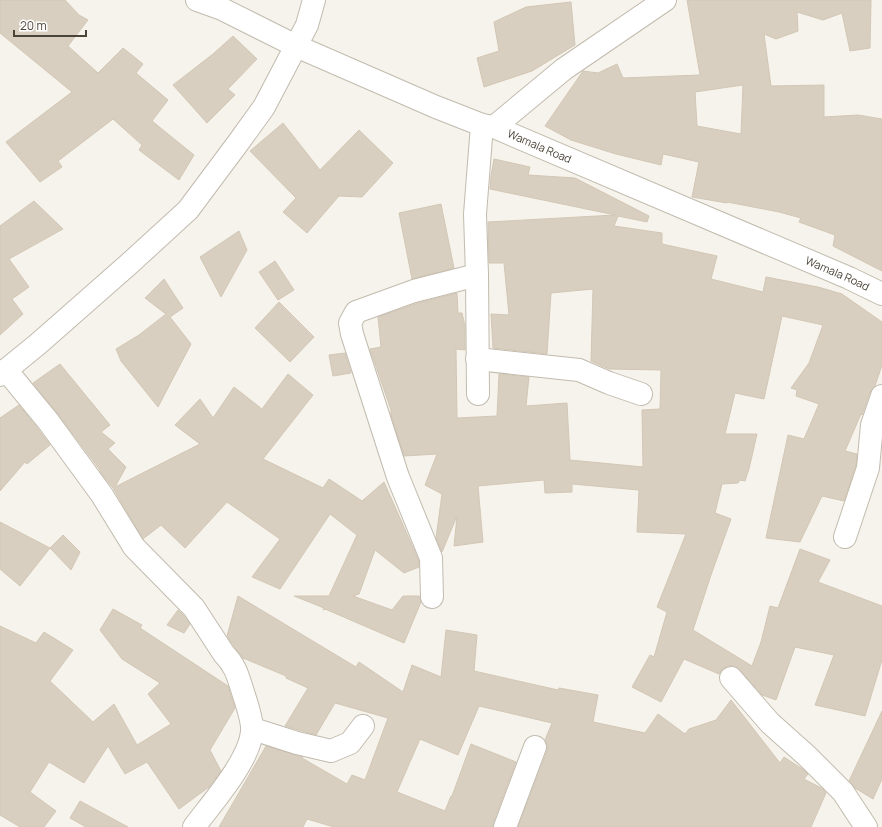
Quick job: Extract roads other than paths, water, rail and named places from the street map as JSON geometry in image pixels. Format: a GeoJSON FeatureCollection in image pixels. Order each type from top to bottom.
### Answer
{"type":"FeatureCollection","features":[{"type":"Feature","properties":{"kind":"street","name":"Wamala Road"},"geometry":{"type":"LineString","coordinates":[[197,0],[222,9],[296,46],[436,107],[488,126],[849,278],[882,294]]}},
{"type":"Feature","properties":{"kind":"street"},"geometry":{"type":"LineString","coordinates":[[194,827],[235,773],[250,744],[253,729],[236,671],[231,661],[221,649],[194,608],[134,547],[102,495],[48,421],[3,373],[129,264],[188,210],[264,108],[308,25],[314,0]]}},
{"type":"Feature","properties":{"kind":"street"},"geometry":{"type":"LineString","coordinates":[[478,394],[475,214],[488,126],[564,69],[665,0]]}},
{"type":"Feature","properties":{"kind":"street"},"geometry":{"type":"LineString","coordinates":[[432,598],[431,558],[398,477],[352,334],[350,323],[356,312],[414,291],[476,275]]}},
{"type":"Feature","properties":{"kind":"street"},"geometry":{"type":"LineString","coordinates":[[477,359],[579,370],[609,383],[641,394]]}},
{"type":"Feature","properties":{"kind":"street"},"geometry":{"type":"LineString","coordinates":[[845,537],[868,468],[872,425],[882,396]]}},
{"type":"Feature","properties":{"kind":"street"},"geometry":{"type":"LineString","coordinates":[[731,678],[770,723],[807,756],[843,792],[866,827]]}},
{"type":"Feature","properties":{"kind":"street"},"geometry":{"type":"LineString","coordinates":[[253,729],[297,744],[331,751],[350,743],[363,726]]}},
{"type":"Feature","properties":{"kind":"street"},"geometry":{"type":"LineString","coordinates":[[505,827],[535,747]]}}]}
